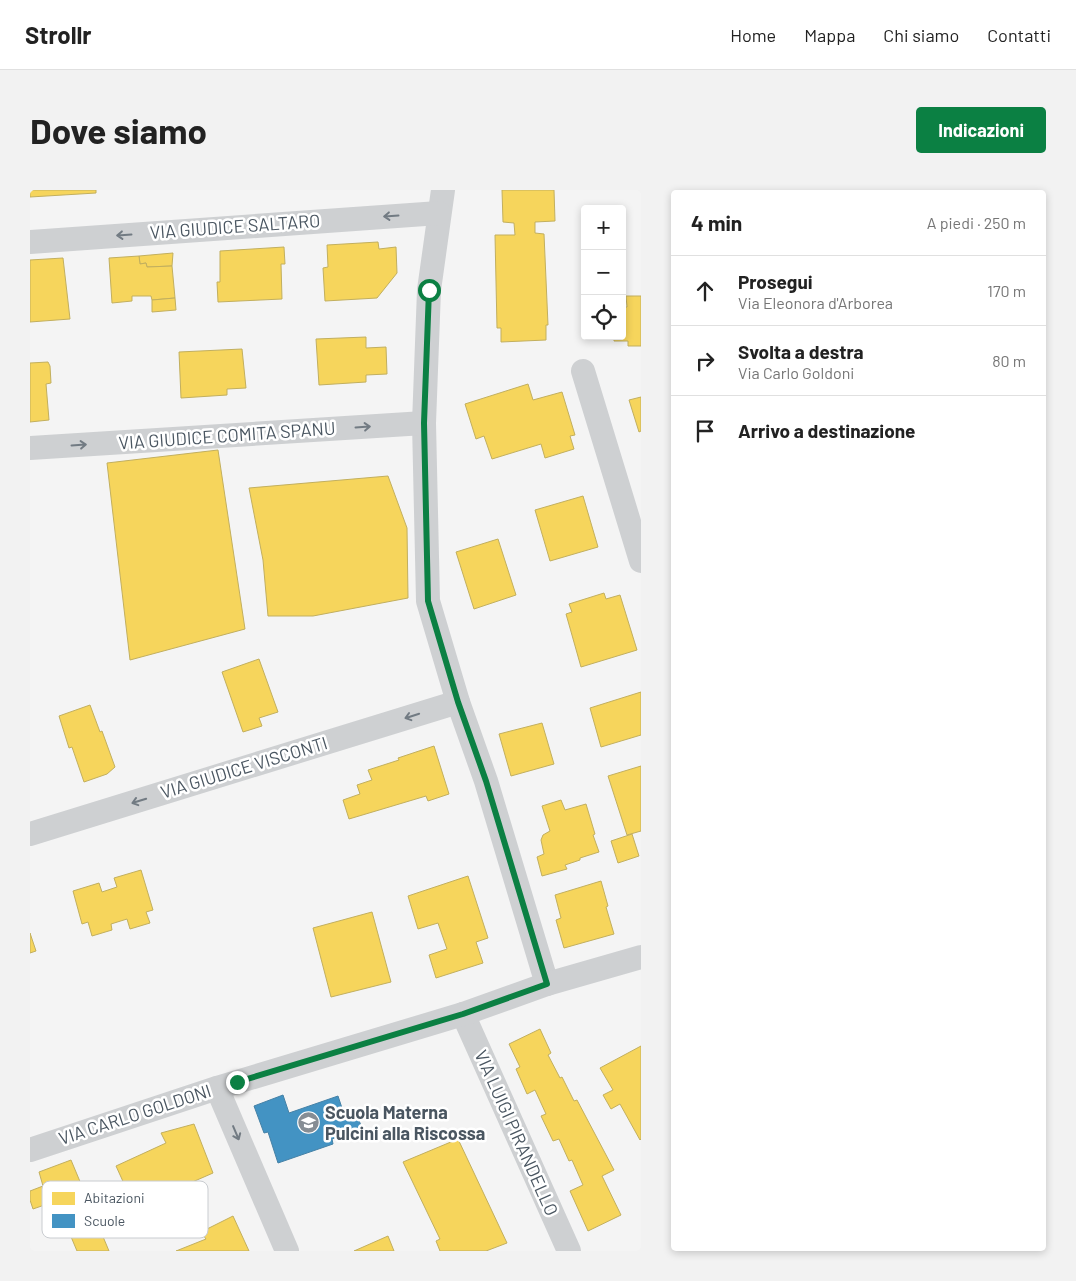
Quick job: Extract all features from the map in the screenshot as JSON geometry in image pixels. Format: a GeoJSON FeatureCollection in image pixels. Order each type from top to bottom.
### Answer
{"type":"FeatureCollection","features":[{"type":"Feature","properties":{"kind":"street","name":"VIA GIUDICE SALTARO"},"geometry":{"type":"LineString","coordinates":[[30,242],[441,201]]}},
{"type":"Feature","properties":{"kind":"street"},"geometry":{"type":"LineString","coordinates":[[441,201],[429,290],[424,423],[428,601],[458,702],[486,781],[547,984]]}},
{"type":"Feature","properties":{"kind":"street"},"geometry":{"type":"LineString","coordinates":[[583,371],[641,561]]}},
{"type":"Feature","properties":{"kind":"street","name":"VIA GIUDICE COMITA SPANU"},"geometry":{"type":"LineString","coordinates":[[30,448],[424,423]]}},
{"type":"Feature","properties":{"kind":"street","name":"VIA GIUDICE VISCONTI"},"geometry":{"type":"LineString","coordinates":[[30,834],[458,702]]}},
{"type":"Feature","properties":{"kind":"street","name":"VIA CARLO GOLDONI"},"geometry":{"type":"LineString","coordinates":[[30,1150],[217,1088],[463,1014],[547,984],[641,957]]}},
{"type":"Feature","properties":{"kind":"street","name":"VIA LUIGI PIRANDELLO"},"geometry":{"type":"LineString","coordinates":[[463,1014],[569,1251]]}},
{"type":"Feature","properties":{"kind":"street"},"geometry":{"type":"LineString","coordinates":[[217,1088],[287,1251]]}},
{"type":"Feature","properties":{"kind":"building: Abitazioni"},"geometry":{"type":"Polygon","coordinates":[[[30,190],[96,190],[96,193],[30,197],[30,190]]]}},
{"type":"Feature","properties":{"kind":"building: Abitazioni"},"geometry":{"type":"Polygon","coordinates":[[[502,190],[554,190],[555,221],[535,222],[535,233],[544,234],[548,325],[546,325],[546,340],[501,342],[501,328],[497,328],[495,235],[515,235],[514,223],[503,222],[502,190]]]}},
{"type":"Feature","properties":{"kind":"building: Abitazioni"},"geometry":{"type":"Polygon","coordinates":[[[378,242],[379,249],[396,247],[397,273],[377,298],[325,301],[323,268],[328,267],[327,245],[378,242]]]}},
{"type":"Feature","properties":{"kind":"building: Abitazioni"},"geometry":{"type":"Polygon","coordinates":[[[284,247],[285,264],[281,264],[282,299],[218,302],[217,282],[220,282],[220,251],[284,247]]]}},
{"type":"Feature","properties":{"kind":"building: Abitazioni"},"geometry":{"type":"Polygon","coordinates":[[[173,253],[172,266],[147,267],[146,263],[140,264],[139,256],[173,253]]]}},
{"type":"Feature","properties":{"kind":"building: Abitazioni"},"geometry":{"type":"Polygon","coordinates":[[[139,256],[140,264],[146,263],[147,267],[172,266],[175,298],[152,300],[151,296],[132,296],[132,301],[112,303],[109,258],[139,256]]]}},
{"type":"Feature","properties":{"kind":"building: Abitazioni"},"geometry":{"type":"Polygon","coordinates":[[[63,258],[70,319],[30,322],[30,260],[63,258]]]}},
{"type":"Feature","properties":{"kind":"building: Abitazioni"},"geometry":{"type":"Polygon","coordinates":[[[626,296],[641,296],[641,346],[628,346],[628,341],[614,341],[626,340],[626,296]]]}},
{"type":"Feature","properties":{"kind":"building: Abitazioni"},"geometry":{"type":"Polygon","coordinates":[[[175,298],[176,310],[152,312],[152,300],[175,298]]]}},
{"type":"Feature","properties":{"kind":"building: Abitazioni"},"geometry":{"type":"Polygon","coordinates":[[[366,337],[366,348],[386,347],[387,374],[366,375],[366,382],[319,385],[316,339],[366,337]]]}},
{"type":"Feature","properties":{"kind":"building: Abitazioni"},"geometry":{"type":"Polygon","coordinates":[[[242,349],[246,388],[227,389],[227,395],[181,398],[179,352],[242,349]]]}},
{"type":"Feature","properties":{"kind":"building: Abitazioni"},"geometry":{"type":"Polygon","coordinates":[[[48,362],[51,383],[46,384],[49,420],[30,422],[30,363],[48,362]]]}},
{"type":"Feature","properties":{"kind":"building: Abitazioni"},"geometry":{"type":"Polygon","coordinates":[[[528,384],[533,400],[562,392],[575,435],[570,436],[574,449],[545,458],[541,444],[492,459],[484,436],[476,439],[465,404],[528,384]]]}},
{"type":"Feature","properties":{"kind":"building: Abitazioni"},"geometry":{"type":"Polygon","coordinates":[[[641,397],[641,431],[639,432],[629,400],[641,397]]]}},
{"type":"Feature","properties":{"kind":"building: Abitazioni"},"geometry":{"type":"Polygon","coordinates":[[[218,450],[245,629],[130,660],[107,463],[218,450]]]}},
{"type":"Feature","properties":{"kind":"building: Abitazioni"},"geometry":{"type":"Polygon","coordinates":[[[388,476],[407,528],[408,598],[313,616],[268,616],[263,560],[249,488],[388,476]]]}},
{"type":"Feature","properties":{"kind":"building: Abitazioni"},"geometry":{"type":"Polygon","coordinates":[[[583,496],[598,547],[550,561],[535,510],[583,496]]]}},
{"type":"Feature","properties":{"kind":"building: Abitazioni"},"geometry":{"type":"Polygon","coordinates":[[[498,539],[516,595],[474,609],[456,552],[498,539]]]}},
{"type":"Feature","properties":{"kind":"building: Abitazioni"},"geometry":{"type":"Polygon","coordinates":[[[604,593],[606,599],[620,595],[637,650],[581,667],[566,614],[572,612],[569,604],[604,593]]]}},
{"type":"Feature","properties":{"kind":"building: Abitazioni"},"geometry":{"type":"Polygon","coordinates":[[[259,659],[278,712],[259,718],[262,726],[243,732],[222,672],[259,659]]]}},
{"type":"Feature","properties":{"kind":"building: Abitazioni"},"geometry":{"type":"Polygon","coordinates":[[[641,692],[641,735],[601,747],[590,708],[641,692]]]}},
{"type":"Feature","properties":{"kind":"building: Abitazioni"},"geometry":{"type":"Polygon","coordinates":[[[90,705],[115,767],[107,774],[84,782],[72,747],[69,748],[59,716],[90,705]]]}},
{"type":"Feature","properties":{"kind":"building: Abitazioni"},"geometry":{"type":"Polygon","coordinates":[[[542,723],[554,764],[511,776],[499,734],[542,723]]]}},
{"type":"Feature","properties":{"kind":"building: Abitazioni"},"geometry":{"type":"Polygon","coordinates":[[[434,746],[449,794],[428,801],[426,796],[349,819],[343,800],[360,794],[357,785],[372,780],[368,770],[434,746]]]}},
{"type":"Feature","properties":{"kind":"building: Abitazioni"},"geometry":{"type":"Polygon","coordinates":[[[641,766],[641,831],[627,835],[608,776],[641,766]]]}},
{"type":"Feature","properties":{"kind":"building: Abitazioni"},"geometry":{"type":"Polygon","coordinates":[[[561,800],[565,810],[586,804],[599,852],[565,865],[567,869],[542,876],[537,857],[544,854],[541,840],[543,835],[550,831],[542,806],[561,800]]]}},
{"type":"Feature","properties":{"kind":"building: Abitazioni"},"geometry":{"type":"Polygon","coordinates":[[[632,834],[639,856],[618,863],[611,841],[632,834]]]}},
{"type":"Feature","properties":{"kind":"building: Abitazioni"},"geometry":{"type":"Polygon","coordinates":[[[141,870],[153,910],[146,912],[150,923],[130,929],[127,919],[111,924],[112,930],[92,936],[88,922],[82,924],[73,891],[99,883],[102,892],[117,887],[114,878],[141,870]]]}},
{"type":"Feature","properties":{"kind":"building: Abitazioni"},"geometry":{"type":"Polygon","coordinates":[[[468,876],[488,938],[476,942],[483,963],[436,978],[429,955],[447,949],[438,923],[418,929],[408,896],[468,876]]]}},
{"type":"Feature","properties":{"kind":"building: Abitazioni"},"geometry":{"type":"Polygon","coordinates":[[[601,881],[614,934],[564,948],[556,920],[561,918],[555,895],[601,881]]]}},
{"type":"Feature","properties":{"kind":"building: Abitazioni"},"geometry":{"type":"Polygon","coordinates":[[[372,912],[391,982],[331,997],[313,928],[372,912]]]}},
{"type":"Feature","properties":{"kind":"building: Abitazioni"},"geometry":{"type":"Polygon","coordinates":[[[30,933],[36,951],[30,953],[30,933]]]}},
{"type":"Feature","properties":{"kind":"building: Abitazioni"},"geometry":{"type":"Polygon","coordinates":[[[540,1029],[551,1053],[548,1055],[560,1078],[562,1077],[574,1101],[577,1100],[614,1170],[602,1176],[621,1215],[588,1231],[570,1191],[583,1185],[572,1160],[569,1161],[559,1139],[553,1141],[541,1116],[546,1114],[535,1090],[527,1094],[516,1069],[520,1067],[509,1044],[540,1029]]]}},
{"type":"Feature","properties":{"kind":"building: Abitazioni"},"geometry":{"type":"Polygon","coordinates":[[[641,1046],[640,1140],[620,1104],[611,1109],[603,1095],[613,1090],[600,1068],[641,1046]]]}},
{"type":"Feature","properties":{"kind":"building: Abitazioni"},"geometry":{"type":"Polygon","coordinates":[[[194,1124],[213,1173],[195,1181],[123,1181],[116,1166],[166,1143],[161,1133],[194,1124]]]}},
{"type":"Feature","properties":{"kind":"building: Abitazioni"},"geometry":{"type":"Polygon","coordinates":[[[458,1139],[507,1243],[486,1251],[440,1251],[436,1241],[440,1239],[403,1162],[458,1139]]]}},
{"type":"Feature","properties":{"kind":"building: Abitazioni"},"geometry":{"type":"Polygon","coordinates":[[[71,1160],[80,1181],[42,1182],[39,1172],[71,1160]]]}},
{"type":"Feature","properties":{"kind":"building: Abitazioni"},"geometry":{"type":"Polygon","coordinates":[[[42,1186],[42,1206],[33,1209],[30,1191],[42,1186]]]}},
{"type":"Feature","properties":{"kind":"building: Abitazioni"},"geometry":{"type":"Polygon","coordinates":[[[233,1216],[249,1251],[176,1251],[208,1238],[208,1228],[233,1216]]]}},
{"type":"Feature","properties":{"kind":"building: Abitazioni"},"geometry":{"type":"Polygon","coordinates":[[[388,1236],[394,1251],[354,1251],[388,1236]]]}},
{"type":"Feature","properties":{"kind":"building: Abitazioni"},"geometry":{"type":"Polygon","coordinates":[[[72,1238],[104,1238],[109,1251],[77,1251],[72,1238]]]}},
{"type":"Feature","properties":{"kind":"building: Scuole"},"geometry":{"type":"Polygon","coordinates":[[[283,1095],[289,1113],[338,1096],[345,1117],[356,1113],[362,1128],[332,1139],[333,1144],[278,1163],[268,1132],[264,1133],[254,1106],[283,1095]]]}},
{"type":"Feature","properties":{"kind":"place","name":"Scuola Materna Pulcini alla Riscossa"},"geometry":{"type":"Point","coordinates":[309,1123]}},
{"type":"Feature","properties":{"kind":"route"},"geometry":{"type":"LineString","coordinates":[[237,1082],[463,1014],[547,984],[486,781],[458,702],[428,601],[424,423],[429,290]]}}]}
